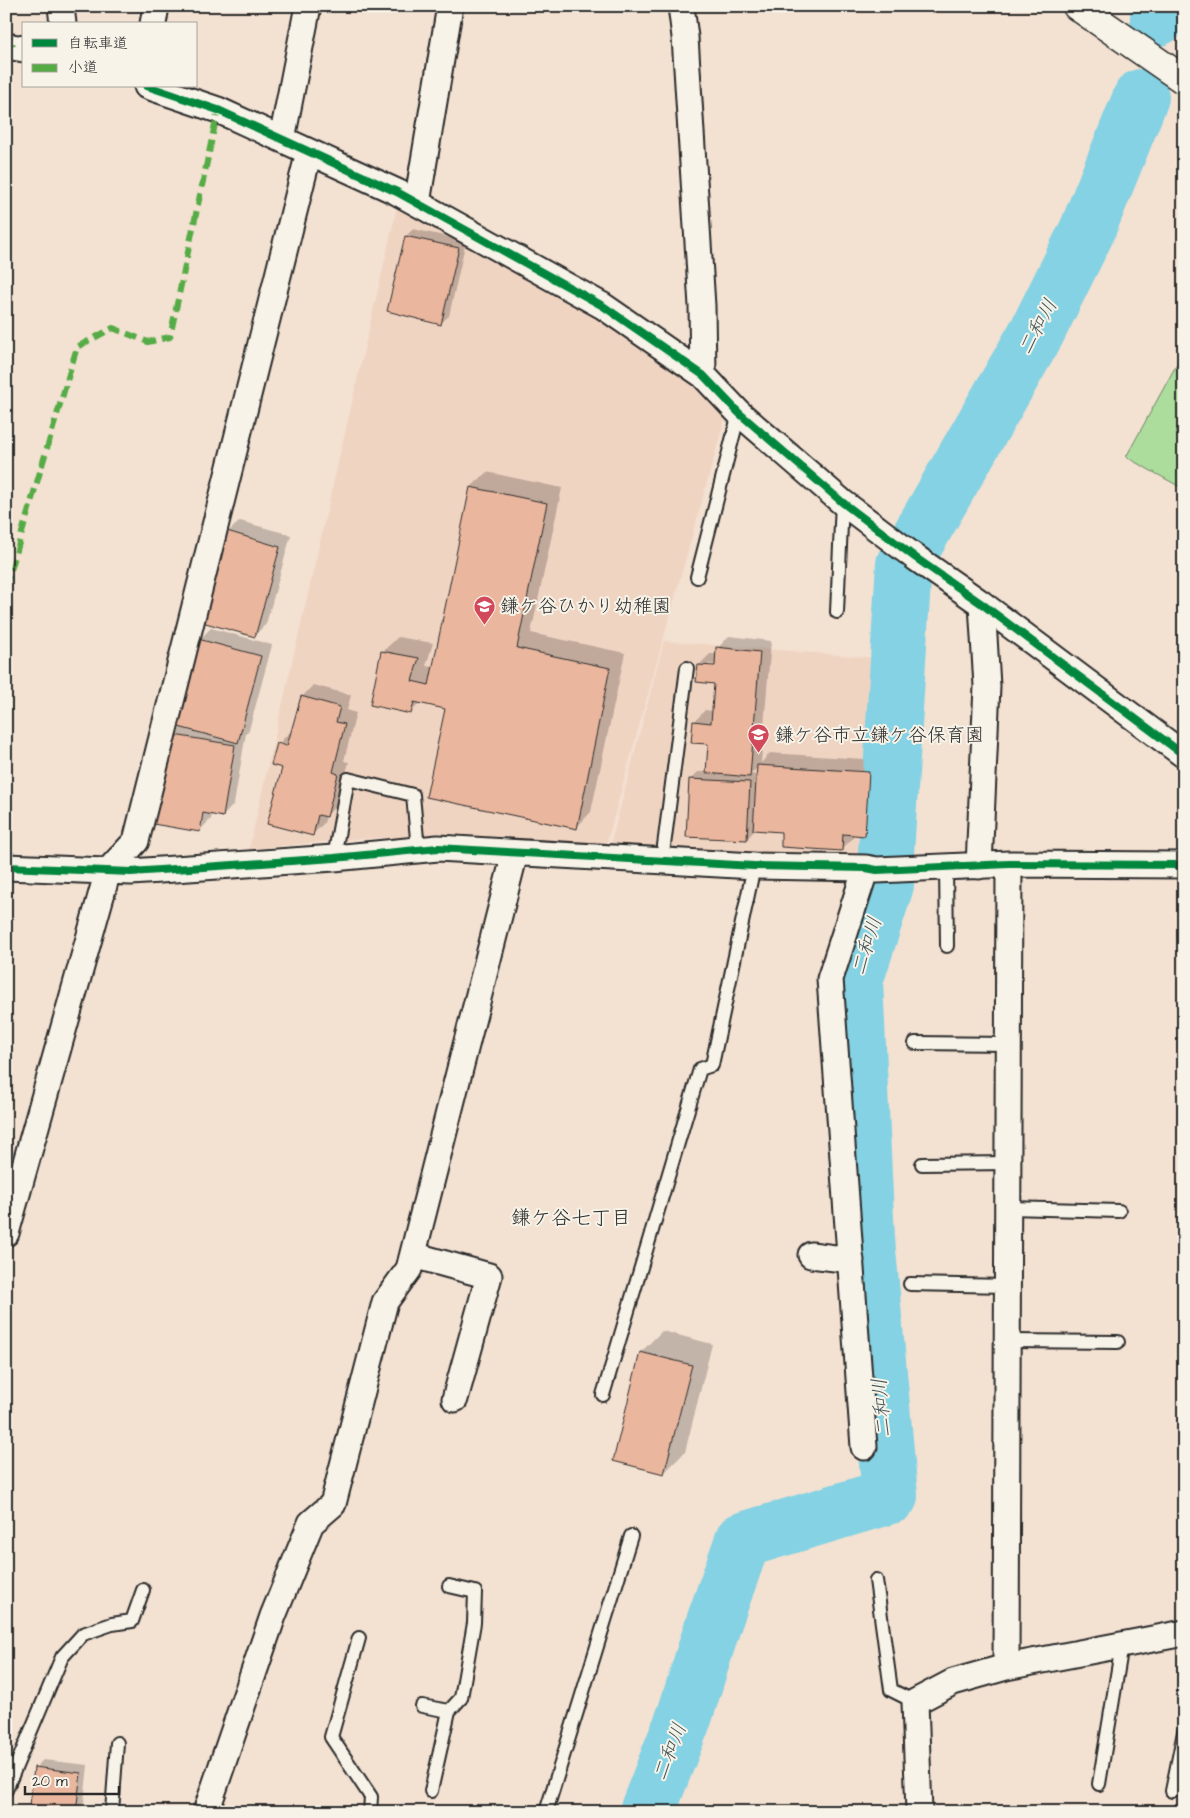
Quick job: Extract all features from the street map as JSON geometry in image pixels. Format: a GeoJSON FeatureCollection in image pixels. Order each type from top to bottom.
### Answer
{"type":"FeatureCollection","features":[{"type":"Feature","properties":{"kind":"street"},"geometry":{"type":"LineString","coordinates":[[61,6],[63,22]]}},
{"type":"Feature","properties":{"kind":"street"},"geometry":{"type":"LineString","coordinates":[[153,22],[156,6]]}},
{"type":"Feature","properties":{"kind":"street"},"geometry":{"type":"LineString","coordinates":[[282,139],[308,6]]}},
{"type":"Feature","properties":{"kind":"street"},"geometry":{"type":"LineString","coordinates":[[417,203],[450,6]]}},
{"type":"Feature","properties":{"kind":"street"},"geometry":{"type":"LineString","coordinates":[[681,6],[686,47],[702,306],[703,375]]}},
{"type":"Feature","properties":{"kind":"street"},"geometry":{"type":"LineString","coordinates":[[1077,6],[1184,80]]}},
{"type":"Feature","properties":{"kind":"street"},"geometry":{"type":"LineString","coordinates":[[6,46],[22,49]]}},
{"type":"Feature","properties":{"kind":"street"},"geometry":{"type":"LineString","coordinates":[[153,88],[218,110],[417,203],[603,306],[703,375],[739,413],[842,502],[1184,755]]}},
{"type":"Feature","properties":{"kind":"street"},"geometry":{"type":"LineString","coordinates":[[6,1233],[108,871],[136,841],[310,152]]}},
{"type":"Feature","properties":{"kind":"street"},"geometry":{"type":"LineString","coordinates":[[980,866],[987,686],[982,604]]}},
{"type":"Feature","properties":{"kind":"street"},"geometry":{"type":"LineString","coordinates":[[6,867],[131,872],[334,858],[438,848],[754,866],[880,870],[1009,864],[1184,864]]}},
{"type":"Feature","properties":{"kind":"street"},"geometry":{"type":"LineString","coordinates":[[206,1812],[273,1616],[311,1523],[334,1504],[385,1302],[409,1269],[413,1255],[515,853]]}},
{"type":"Feature","properties":{"kind":"street"},"geometry":{"type":"LineString","coordinates":[[1006,1667],[1009,864]]}},
{"type":"Feature","properties":{"kind":"street"},"geometry":{"type":"LineString","coordinates":[[864,1447],[830,980],[880,870]]}},
{"type":"Feature","properties":{"kind":"street"},"geometry":{"type":"LineString","coordinates":[[413,1255],[489,1276],[455,1399]]}},
{"type":"Feature","properties":{"kind":"street"},"geometry":{"type":"LineString","coordinates":[[811,1255],[851,1260]]}},
{"type":"Feature","properties":{"kind":"street"},"geometry":{"type":"LineString","coordinates":[[919,1812],[915,1702],[953,1682],[1006,1667],[1184,1633]]}},
{"type":"Feature","properties":{"kind":"lane"},"geometry":{"type":"LineString","coordinates":[[697,577],[739,413]]}},
{"type":"Feature","properties":{"kind":"lane"},"geometry":{"type":"LineString","coordinates":[[837,612],[842,502]]}},
{"type":"Feature","properties":{"kind":"lane"},"geometry":{"type":"LineString","coordinates":[[662,861],[687,668]]}},
{"type":"Feature","properties":{"kind":"lane"},"geometry":{"type":"LineString","coordinates":[[334,858],[348,779],[413,794],[418,850]]}},
{"type":"Feature","properties":{"kind":"lane"},"geometry":{"type":"LineString","coordinates":[[603,1395],[700,1069],[712,1065],[754,866]]}},
{"type":"Feature","properties":{"kind":"lane"},"geometry":{"type":"LineString","coordinates":[[946,868],[947,946]]}},
{"type":"Feature","properties":{"kind":"lane"},"geometry":{"type":"LineString","coordinates":[[914,1044],[1008,1044]]}},
{"type":"Feature","properties":{"kind":"lane"},"geometry":{"type":"LineString","coordinates":[[922,1164],[1008,1163]]}},
{"type":"Feature","properties":{"kind":"lane"},"geometry":{"type":"LineString","coordinates":[[1007,1208],[1119,1211]]}},
{"type":"Feature","properties":{"kind":"lane"},"geometry":{"type":"LineString","coordinates":[[910,1284],[1007,1286]]}},
{"type":"Feature","properties":{"kind":"lane"},"geometry":{"type":"LineString","coordinates":[[1006,1341],[1118,1342]]}},
{"type":"Feature","properties":{"kind":"lane"},"geometry":{"type":"LineString","coordinates":[[546,1812],[631,1536]]}},
{"type":"Feature","properties":{"kind":"lane"},"geometry":{"type":"LineString","coordinates":[[876,1580],[892,1690],[915,1702]]}},
{"type":"Feature","properties":{"kind":"lane"},"geometry":{"type":"LineString","coordinates":[[431,1791],[448,1711],[461,1698],[474,1623],[475,1592],[449,1586]]}},
{"type":"Feature","properties":{"kind":"lane"},"geometry":{"type":"LineString","coordinates":[[6,1790],[62,1657],[83,1634],[112,1624],[132,1621],[143,1590]]}},
{"type":"Feature","properties":{"kind":"lane"},"geometry":{"type":"LineString","coordinates":[[359,1638],[331,1737],[371,1797],[370,1812]]}},
{"type":"Feature","properties":{"kind":"lane"},"geometry":{"type":"LineString","coordinates":[[1100,1784],[1122,1645]]}},
{"type":"Feature","properties":{"kind":"lane"},"geometry":{"type":"LineString","coordinates":[[422,1706],[448,1711]]}},
{"type":"Feature","properties":{"kind":"lane"},"geometry":{"type":"LineString","coordinates":[[1172,1791],[1184,1732]]}},
{"type":"Feature","properties":{"kind":"lane"},"geometry":{"type":"LineString","coordinates":[[112,1812],[117,1743]]}},
{"type":"Feature","properties":{"kind":"shaded area","name":"鎌ケ谷ひかり幼稚園"},"geometry":{"type":"Polygon","coordinates":[[[398,203],[595,307],[700,380],[726,414],[606,845],[428,836],[355,839],[249,849],[398,203]]]}},
{"type":"Feature","properties":{"kind":"shaded area","name":"鎌ケ谷市立鎌ケ谷保育園"},"geometry":{"type":"Polygon","coordinates":[[[664,641],[890,659],[876,856],[609,850],[664,641]]]}},
{"type":"Feature","properties":{"kind":"green space"},"geometry":{"type":"Polygon","coordinates":[[[1184,351],[1184,489],[1126,457],[1184,351]]]}},
{"type":"Feature","properties":{"kind":"building"},"geometry":{"type":"Polygon","coordinates":[[[405,236],[459,248],[441,325],[387,311],[405,236]]]}},
{"type":"Feature","properties":{"kind":"building"},"geometry":{"type":"Polygon","coordinates":[[[470,487],[547,503],[517,648],[610,668],[577,829],[426,797],[445,709],[414,702],[411,714],[370,705],[381,651],[419,658],[412,681],[429,685],[470,487]]]}},
{"type":"Feature","properties":{"kind":"building"},"geometry":{"type":"Polygon","coordinates":[[[227,531],[280,547],[255,637],[202,622],[227,531]]]}},
{"type":"Feature","properties":{"kind":"building"},"geometry":{"type":"Polygon","coordinates":[[[198,639],[261,656],[238,743],[175,726],[198,639]]]}},
{"type":"Feature","properties":{"kind":"building"},"geometry":{"type":"Polygon","coordinates":[[[716,647],[760,652],[750,777],[706,773],[708,744],[691,743],[693,721],[711,723],[714,684],[696,682],[698,665],[715,666],[716,647]]]}},
{"type":"Feature","properties":{"kind":"building"},"geometry":{"type":"Polygon","coordinates":[[[301,696],[340,707],[336,722],[345,724],[333,772],[338,774],[327,817],[318,815],[313,836],[267,824],[282,768],[271,765],[277,743],[287,746],[301,696]]]}},
{"type":"Feature","properties":{"kind":"building"},"geometry":{"type":"Polygon","coordinates":[[[168,734],[235,745],[223,817],[203,813],[200,832],[153,824],[168,734]]]}},
{"type":"Feature","properties":{"kind":"building"},"geometry":{"type":"Polygon","coordinates":[[[757,765],[869,772],[865,836],[843,834],[842,851],[781,847],[781,832],[753,830],[757,765]]]}},
{"type":"Feature","properties":{"kind":"building"},"geometry":{"type":"Polygon","coordinates":[[[689,779],[750,782],[747,840],[686,837],[689,779]]]}},
{"type":"Feature","properties":{"kind":"building"},"geometry":{"type":"Polygon","coordinates":[[[640,1352],[692,1365],[664,1474],[613,1461],[640,1352]]]}},
{"type":"Feature","properties":{"kind":"building"},"geometry":{"type":"Polygon","coordinates":[[[34,1767],[81,1773],[76,1811],[30,1805],[34,1767]]]}},
{"type":"Feature","properties":{"kind":"waterway","name":"二和川"},"geometry":{"type":"LineString","coordinates":[[1158,18],[1159,6]]}},
{"type":"Feature","properties":{"kind":"waterway","name":"二和川"},"geometry":{"type":"LineString","coordinates":[[914,546],[1037,332],[1086,233],[1141,97]]}},
{"type":"Feature","properties":{"kind":"waterway","name":"二和川"},"geometry":{"type":"LineString","coordinates":[[886,853],[904,564]]}},
{"type":"Feature","properties":{"kind":"waterway","name":"二和川"},"geometry":{"type":"LineString","coordinates":[[647,1812],[685,1715],[714,1622],[743,1540],[890,1496],[867,1239],[855,981],[886,885]]}},
{"type":"Feature","properties":{"kind":"marked path"},"geometry":{"type":"LineString","coordinates":[[6,27],[13,46]]}},
{"type":"Feature","properties":{"kind":"marked path"},"geometry":{"type":"LineString","coordinates":[[6,587],[77,347],[113,328],[148,342],[170,337],[218,110]]}},
{"type":"Feature","properties":{"kind":"cycle path"},"geometry":{"type":"LineString","coordinates":[[153,88],[218,110],[397,192],[603,306],[703,375],[739,413],[842,502],[1184,755]]}},
{"type":"Feature","properties":{"kind":"cycle path"},"geometry":{"type":"LineString","coordinates":[[6,867],[131,872],[334,858],[438,848],[754,866],[866,868],[877,870],[1009,864],[1184,865]]}},
{"type":"Feature","properties":{"kind":"place","name":"鎌ケ谷ひかり幼稚園"},"geometry":{"type":"Point","coordinates":[484,625]}},
{"type":"Feature","properties":{"kind":"place","name":"鎌ケ谷市立鎌ケ谷保育園"},"geometry":{"type":"Point","coordinates":[759,754]}},
{"type":"Feature","properties":{"kind":"district","name":"鎌ケ谷七丁目"},"geometry":{"type":"Point","coordinates":[571,1218]}}]}
